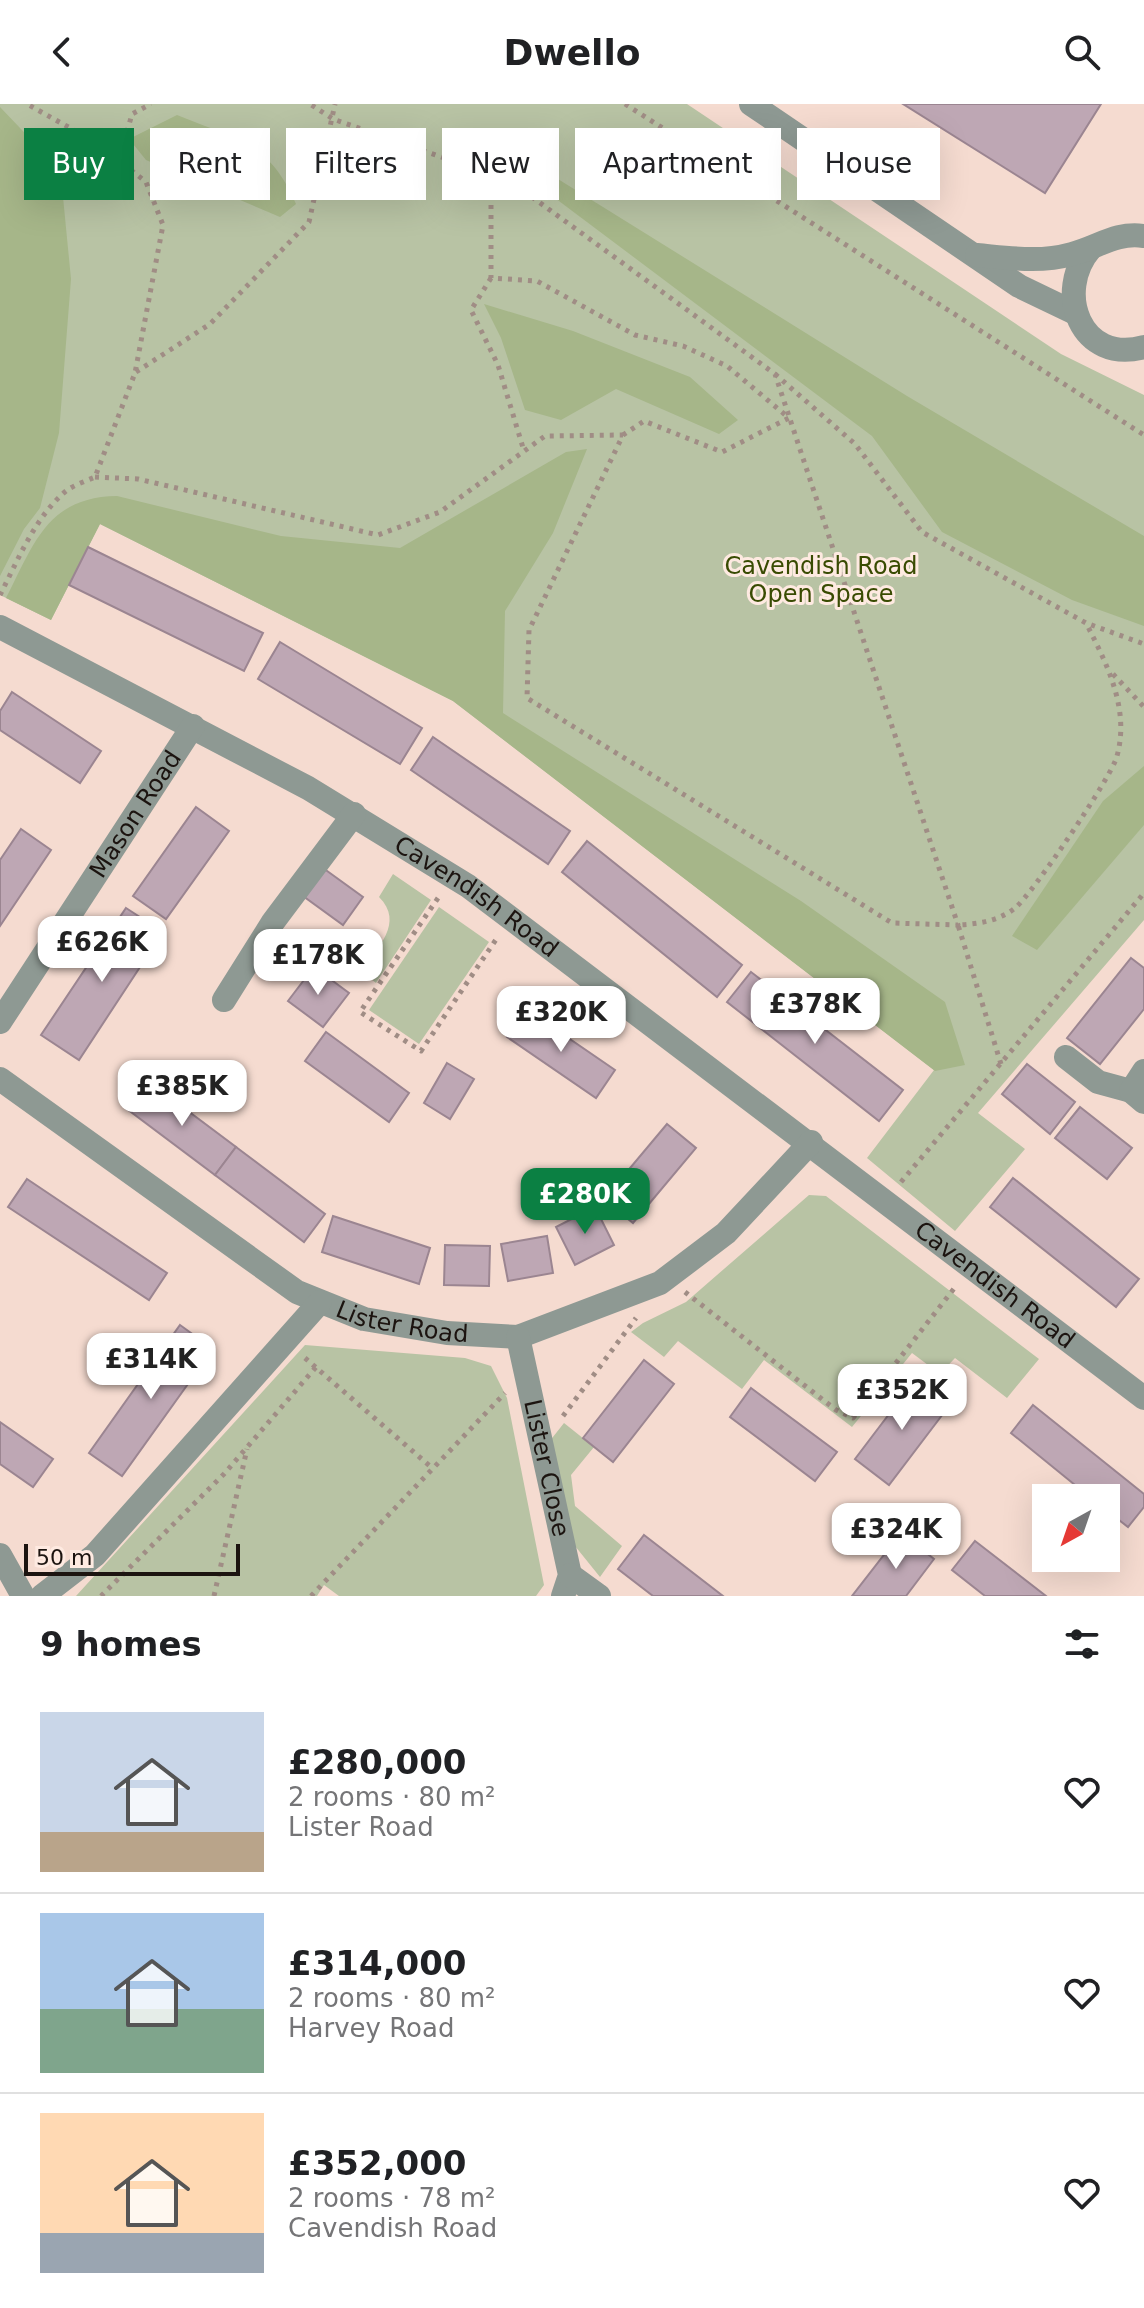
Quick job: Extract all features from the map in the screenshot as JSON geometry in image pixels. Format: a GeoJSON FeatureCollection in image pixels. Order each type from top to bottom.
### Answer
{"type":"FeatureCollection","features":[{"type":"Feature","properties":{"kind":"street"},"geometry":{"type":"LineString","coordinates":[[751,104],[1019,286],[1075,313]]}},
{"type":"Feature","properties":{"kind":"street"},"geometry":{"type":"LineString","coordinates":[[975,255],[1034,261],[1101,242],[1144,224]]}},
{"type":"Feature","properties":{"kind":"street"},"geometry":{"type":"LineString","coordinates":[[1144,236],[1101,242],[1073,277],[1071,297],[1084,329],[1100,342],[1117,348],[1144,347]]}},
{"type":"Feature","properties":{"kind":"street","name":"Cavendish Road"},"geometry":{"type":"LineString","coordinates":[[0,627],[193,726],[354,814],[452,877],[511,917],[811,1142],[1144,1398]]}},
{"type":"Feature","properties":{"kind":"street","name":"Mason Road"},"geometry":{"type":"LineString","coordinates":[[0,1022],[193,726]]}},
{"type":"Feature","properties":{"kind":"street"},"geometry":{"type":"LineString","coordinates":[[224,1000],[273,922],[354,814]]}},
{"type":"Feature","properties":{"kind":"street"},"geometry":{"type":"LineString","coordinates":[[1066,1057],[1098,1082],[1140,1088]]}},
{"type":"Feature","properties":{"kind":"street","name":"Lister Road"},"geometry":{"type":"LineString","coordinates":[[0,1079],[297,1292],[364,1319],[447,1333],[518,1337],[660,1283],[726,1233],[811,1142]]}},
{"type":"Feature","properties":{"kind":"street"},"geometry":{"type":"LineString","coordinates":[[42,1596],[95,1555],[320,1302]]}},
{"type":"Feature","properties":{"kind":"street","name":"Lister Close"},"geometry":{"type":"LineString","coordinates":[[518,1337],[566,1586]]}},
{"type":"Feature","properties":{"kind":"street"},"geometry":{"type":"LineString","coordinates":[[0,1555],[23,1596]]}},
{"type":"Feature","properties":{"kind":"street"},"geometry":{"type":"LineString","coordinates":[[566,1586],[599,1596]]}},
{"type":"Feature","properties":{"kind":"path"},"geometry":{"type":"LineString","coordinates":[[27,104],[70,128]]}},
{"type":"Feature","properties":{"kind":"path"},"geometry":{"type":"LineString","coordinates":[[128,128],[132,114],[151,104]]}},
{"type":"Feature","properties":{"kind":"path"},"geometry":{"type":"LineString","coordinates":[[310,104],[333,119],[442,158]]}},
{"type":"Feature","properties":{"kind":"path"},"geometry":{"type":"LineString","coordinates":[[135,373],[210,324],[309,222],[335,104]]}},
{"type":"Feature","properties":{"kind":"path"},"geometry":{"type":"LineString","coordinates":[[625,104],[1144,435]]}},
{"type":"Feature","properties":{"kind":"path"},"geometry":{"type":"LineString","coordinates":[[95,477],[135,373],[163,225],[146,182],[134,173]]}},
{"type":"Feature","properties":{"kind":"path"},"geometry":{"type":"LineString","coordinates":[[491,200],[491,278],[471,310],[498,365],[524,451]]}},
{"type":"Feature","properties":{"kind":"path"},"geometry":{"type":"LineString","coordinates":[[536,200],[775,374],[855,444],[922,532],[1086,623],[1144,644]]}},
{"type":"Feature","properties":{"kind":"path"},"geometry":{"type":"LineString","coordinates":[[491,278],[537,281],[635,335],[683,346],[727,366],[789,418]]}},
{"type":"Feature","properties":{"kind":"path"},"geometry":{"type":"LineString","coordinates":[[775,374],[958,925],[1001,1064]]}},
{"type":"Feature","properties":{"kind":"path"},"geometry":{"type":"LineString","coordinates":[[789,418],[722,452],[644,421],[623,435],[529,630],[527,698],[892,923],[958,925],[983,923],[1016,907],[1095,796],[1117,757],[1119,711],[1112,673]]}},
{"type":"Feature","properties":{"kind":"path"},"geometry":{"type":"LineString","coordinates":[[0,595],[32,534],[47,513],[67,490],[95,477],[138,479],[378,535],[440,512],[545,436],[623,435]]}},
{"type":"Feature","properties":{"kind":"path"},"geometry":{"type":"LineString","coordinates":[[1086,623],[1112,673],[1144,707]]}},
{"type":"Feature","properties":{"kind":"path"},"geometry":{"type":"LineString","coordinates":[[452,877],[360,1012],[421,1051],[511,917]]}},
{"type":"Feature","properties":{"kind":"path"},"geometry":{"type":"LineString","coordinates":[[895,1189],[1144,893]]}},
{"type":"Feature","properties":{"kind":"path"},"geometry":{"type":"LineString","coordinates":[[684,1292],[836,1410],[853,1418],[972,1266]]}},
{"type":"Feature","properties":{"kind":"path"},"geometry":{"type":"LineString","coordinates":[[541,1444],[640,1310]]}},
{"type":"Feature","properties":{"kind":"path"},"geometry":{"type":"LineString","coordinates":[[285,1341],[431,1467]]}},
{"type":"Feature","properties":{"kind":"path"},"geometry":{"type":"LineString","coordinates":[[101,1596],[247,1448],[316,1367]]}},
{"type":"Feature","properties":{"kind":"path"},"geometry":{"type":"LineString","coordinates":[[311,1596],[431,1467],[526,1372]]}},
{"type":"Feature","properties":{"kind":"path"},"geometry":{"type":"LineString","coordinates":[[214,1596],[247,1448]]}},
{"type":"Feature","properties":{"kind":"green space","name":"Cavendish Road Open Space"},"geometry":{"type":"Polygon","coordinates":[[[0,104],[687,104],[723,128],[575,128],[575,200],[781,200],[781,167],[797,178],[797,200],[831,200],[1061,354],[1144,395],[1144,920],[978,1113],[1025,1149],[955,1231],[867,1158],[934,1070],[453,701],[100,524],[51,620],[0,595],[0,104]]]}},
{"type":"Feature","properties":{"kind":"green space"},"geometry":{"type":"Polygon","coordinates":[[[0,107],[24,132],[24,200],[63,200],[71,279],[59,433],[40,508],[24,529],[0,576],[0,107]]]}},
{"type":"Feature","properties":{"kind":"green space"},"geometry":{"type":"Polygon","coordinates":[[[177,115],[210,128],[151,128],[177,115]]]}},
{"type":"Feature","properties":{"kind":"green space"},"geometry":{"type":"Polygon","coordinates":[[[150,128],[150,162],[134,145],[134,136],[150,128]]]}},
{"type":"Feature","properties":{"kind":"green space"},"geometry":{"type":"Polygon","coordinates":[[[270,163],[286,183],[286,200],[294,200],[296,204],[280,217],[240,200],[270,200],[270,163]]]}},
{"type":"Feature","properties":{"kind":"green space"},"geometry":{"type":"Polygon","coordinates":[[[559,180],[575,190],[575,200],[592,200],[907,396],[1144,536],[1144,626],[1072,600],[942,532],[872,436],[558,200],[559,180]]]}},
{"type":"Feature","properties":{"kind":"green space"},"geometry":{"type":"Polygon","coordinates":[[[484,304],[573,331],[690,377],[738,420],[719,434],[616,389],[561,420],[525,410],[501,338],[484,304]]]}},
{"type":"Feature","properties":{"kind":"green space"},"geometry":{"type":"Polygon","coordinates":[[[587,449],[553,533],[505,611],[503,713],[801,901],[945,1002],[965,1065],[935,1071],[453,701],[100,524],[51,620],[6,598],[25,559],[46,527],[58,514],[93,498],[117,496],[281,536],[400,548],[566,452],[587,449]]]}},
{"type":"Feature","properties":{"kind":"green space"},"geometry":{"type":"Polygon","coordinates":[[[1144,766],[1144,825],[1037,950],[1012,936],[1103,801],[1144,766]]]}},
{"type":"Feature","properties":{"kind":"green space"},"geometry":{"type":"Polygon","coordinates":[[[393,874],[431,900],[376,983],[361,971],[381,944],[389,926],[386,907],[379,897],[393,874]]]}},
{"type":"Feature","properties":{"kind":"green space"},"geometry":{"type":"Polygon","coordinates":[[[439,907],[489,942],[419,1044],[369,1010],[439,907]]]}},
{"type":"Feature","properties":{"kind":"green space"},"geometry":{"type":"Polygon","coordinates":[[[809,1195],[826,1196],[1039,1359],[1007,1398],[955,1358],[940,1374],[912,1353],[852,1427],[764,1360],[742,1389],[678,1341],[664,1357],[631,1332],[686,1302],[809,1195]]]}},
{"type":"Feature","properties":{"kind":"green space"},"geometry":{"type":"Polygon","coordinates":[[[305,1345],[465,1358],[491,1366],[507,1398],[544,1585],[536,1596],[339,1596],[324,1585],[317,1596],[76,1596],[305,1345]]]}},
{"type":"Feature","properties":{"kind":"green space"},"geometry":{"type":"Polygon","coordinates":[[[564,1423],[594,1447],[571,1475],[575,1506],[622,1546],[600,1577],[575,1546],[549,1442],[564,1423]]]}},
{"type":"Feature","properties":{"kind":"building"},"geometry":{"type":"Polygon","coordinates":[[[903,104],[1101,104],[1045,193],[903,104]]]}},
{"type":"Feature","properties":{"kind":"building"},"geometry":{"type":"Polygon","coordinates":[[[88,547],[263,633],[244,671],[69,585],[88,547]]]}},
{"type":"Feature","properties":{"kind":"building"},"geometry":{"type":"Polygon","coordinates":[[[280,642],[422,728],[400,764],[258,679],[280,642]]]}},
{"type":"Feature","properties":{"kind":"building"},"geometry":{"type":"Polygon","coordinates":[[[12,692],[101,751],[80,783],[0,730],[0,711],[12,692]]]}},
{"type":"Feature","properties":{"kind":"building"},"geometry":{"type":"Polygon","coordinates":[[[433,737],[570,831],[548,864],[411,770],[433,737]]]}},
{"type":"Feature","properties":{"kind":"building"},"geometry":{"type":"Polygon","coordinates":[[[196,807],[229,831],[166,919],[133,896],[196,807]]]}},
{"type":"Feature","properties":{"kind":"building"},"geometry":{"type":"Polygon","coordinates":[[[21,829],[51,850],[0,926],[0,860],[21,829]]]}},
{"type":"Feature","properties":{"kind":"building"},"geometry":{"type":"Polygon","coordinates":[[[587,841],[742,965],[717,997],[562,872],[587,841]]]}},
{"type":"Feature","properties":{"kind":"building"},"geometry":{"type":"Polygon","coordinates":[[[323,868],[363,897],[343,925],[303,896],[323,868]]]}},
{"type":"Feature","properties":{"kind":"building"},"geometry":{"type":"Polygon","coordinates":[[[126,908],[163,932],[79,1060],[41,1035],[126,908]]]}},
{"type":"Feature","properties":{"kind":"building"},"geometry":{"type":"Polygon","coordinates":[[[1131,958],[1144,968],[1144,1009],[1100,1064],[1067,1038],[1131,958]]]}},
{"type":"Feature","properties":{"kind":"building"},"geometry":{"type":"Polygon","coordinates":[[[314,967],[349,993],[323,1027],[288,1001],[314,967]]]}},
{"type":"Feature","properties":{"kind":"building"},"geometry":{"type":"Polygon","coordinates":[[[751,972],[903,1090],[879,1121],[727,1002],[751,972]]]}},
{"type":"Feature","properties":{"kind":"building"},"geometry":{"type":"Polygon","coordinates":[[[526,1009],[615,1070],[596,1098],[507,1037],[526,1009]]]}},
{"type":"Feature","properties":{"kind":"building"},"geometry":{"type":"Polygon","coordinates":[[[326,1032],[409,1093],[389,1122],[305,1061],[326,1032]]]}},
{"type":"Feature","properties":{"kind":"building"},"geometry":{"type":"Polygon","coordinates":[[[447,1063],[474,1079],[450,1119],[424,1103],[447,1063]]]}},
{"type":"Feature","properties":{"kind":"building"},"geometry":{"type":"Polygon","coordinates":[[[1027,1064],[1075,1102],[1050,1134],[1002,1094],[1027,1064]]]}},
{"type":"Feature","properties":{"kind":"building"},"geometry":{"type":"Polygon","coordinates":[[[148,1081],[236,1147],[215,1175],[127,1109],[148,1081]]]}},
{"type":"Feature","properties":{"kind":"building"},"geometry":{"type":"Polygon","coordinates":[[[1080,1107],[1132,1148],[1107,1179],[1055,1138],[1080,1107]]]}},
{"type":"Feature","properties":{"kind":"building"},"geometry":{"type":"Polygon","coordinates":[[[667,1124],[696,1148],[633,1223],[604,1199],[667,1124]]]}},
{"type":"Feature","properties":{"kind":"building"},"geometry":{"type":"Polygon","coordinates":[[[236,1147],[325,1214],[304,1242],[215,1175],[236,1147]]]}},
{"type":"Feature","properties":{"kind":"building"},"geometry":{"type":"Polygon","coordinates":[[[1013,1178],[1139,1279],[1116,1307],[990,1207],[1013,1178]]]}},
{"type":"Feature","properties":{"kind":"building"},"geometry":{"type":"Polygon","coordinates":[[[27,1179],[167,1273],[149,1300],[8,1207],[27,1179]]]}},
{"type":"Feature","properties":{"kind":"building"},"geometry":{"type":"Polygon","coordinates":[[[595,1207],[614,1245],[575,1265],[556,1227],[595,1207]]]}},
{"type":"Feature","properties":{"kind":"building"},"geometry":{"type":"Polygon","coordinates":[[[333,1216],[430,1248],[419,1284],[322,1252],[333,1216]]]}},
{"type":"Feature","properties":{"kind":"building"},"geometry":{"type":"Polygon","coordinates":[[[547,1236],[553,1273],[508,1281],[501,1244],[547,1236]]]}},
{"type":"Feature","properties":{"kind":"building"},"geometry":{"type":"Polygon","coordinates":[[[445,1245],[490,1246],[489,1286],[444,1285],[445,1245]]]}},
{"type":"Feature","properties":{"kind":"building"},"geometry":{"type":"Polygon","coordinates":[[[180,1325],[213,1349],[122,1476],[89,1453],[180,1325]]]}},
{"type":"Feature","properties":{"kind":"building"},"geometry":{"type":"Polygon","coordinates":[[[644,1360],[674,1384],[613,1462],[583,1438],[644,1360]]]}},
{"type":"Feature","properties":{"kind":"building"},"geometry":{"type":"Polygon","coordinates":[[[915,1380],[949,1406],[889,1485],[855,1459],[915,1380]]]}},
{"type":"Feature","properties":{"kind":"building"},"geometry":{"type":"Polygon","coordinates":[[[751,1388],[837,1452],[815,1481],[730,1417],[751,1388]]]}},
{"type":"Feature","properties":{"kind":"building"},"geometry":{"type":"Polygon","coordinates":[[[1033,1405],[1144,1494],[1144,1507],[1128,1527],[1120,1521],[1120,1484],[1074,1484],[1011,1433],[1033,1405]]]}},
{"type":"Feature","properties":{"kind":"building"},"geometry":{"type":"Polygon","coordinates":[[[0,1422],[53,1459],[33,1487],[0,1464],[0,1422]]]}},
{"type":"Feature","properties":{"kind":"building"},"geometry":{"type":"Polygon","coordinates":[[[901,1533],[934,1559],[906,1596],[852,1596],[901,1533]]]}},
{"type":"Feature","properties":{"kind":"building"},"geometry":{"type":"Polygon","coordinates":[[[644,1535],[723,1596],[653,1596],[618,1569],[644,1535]]]}},
{"type":"Feature","properties":{"kind":"building"},"geometry":{"type":"Polygon","coordinates":[[[975,1541],[1046,1596],[985,1596],[952,1570],[975,1541]]]}}]}
